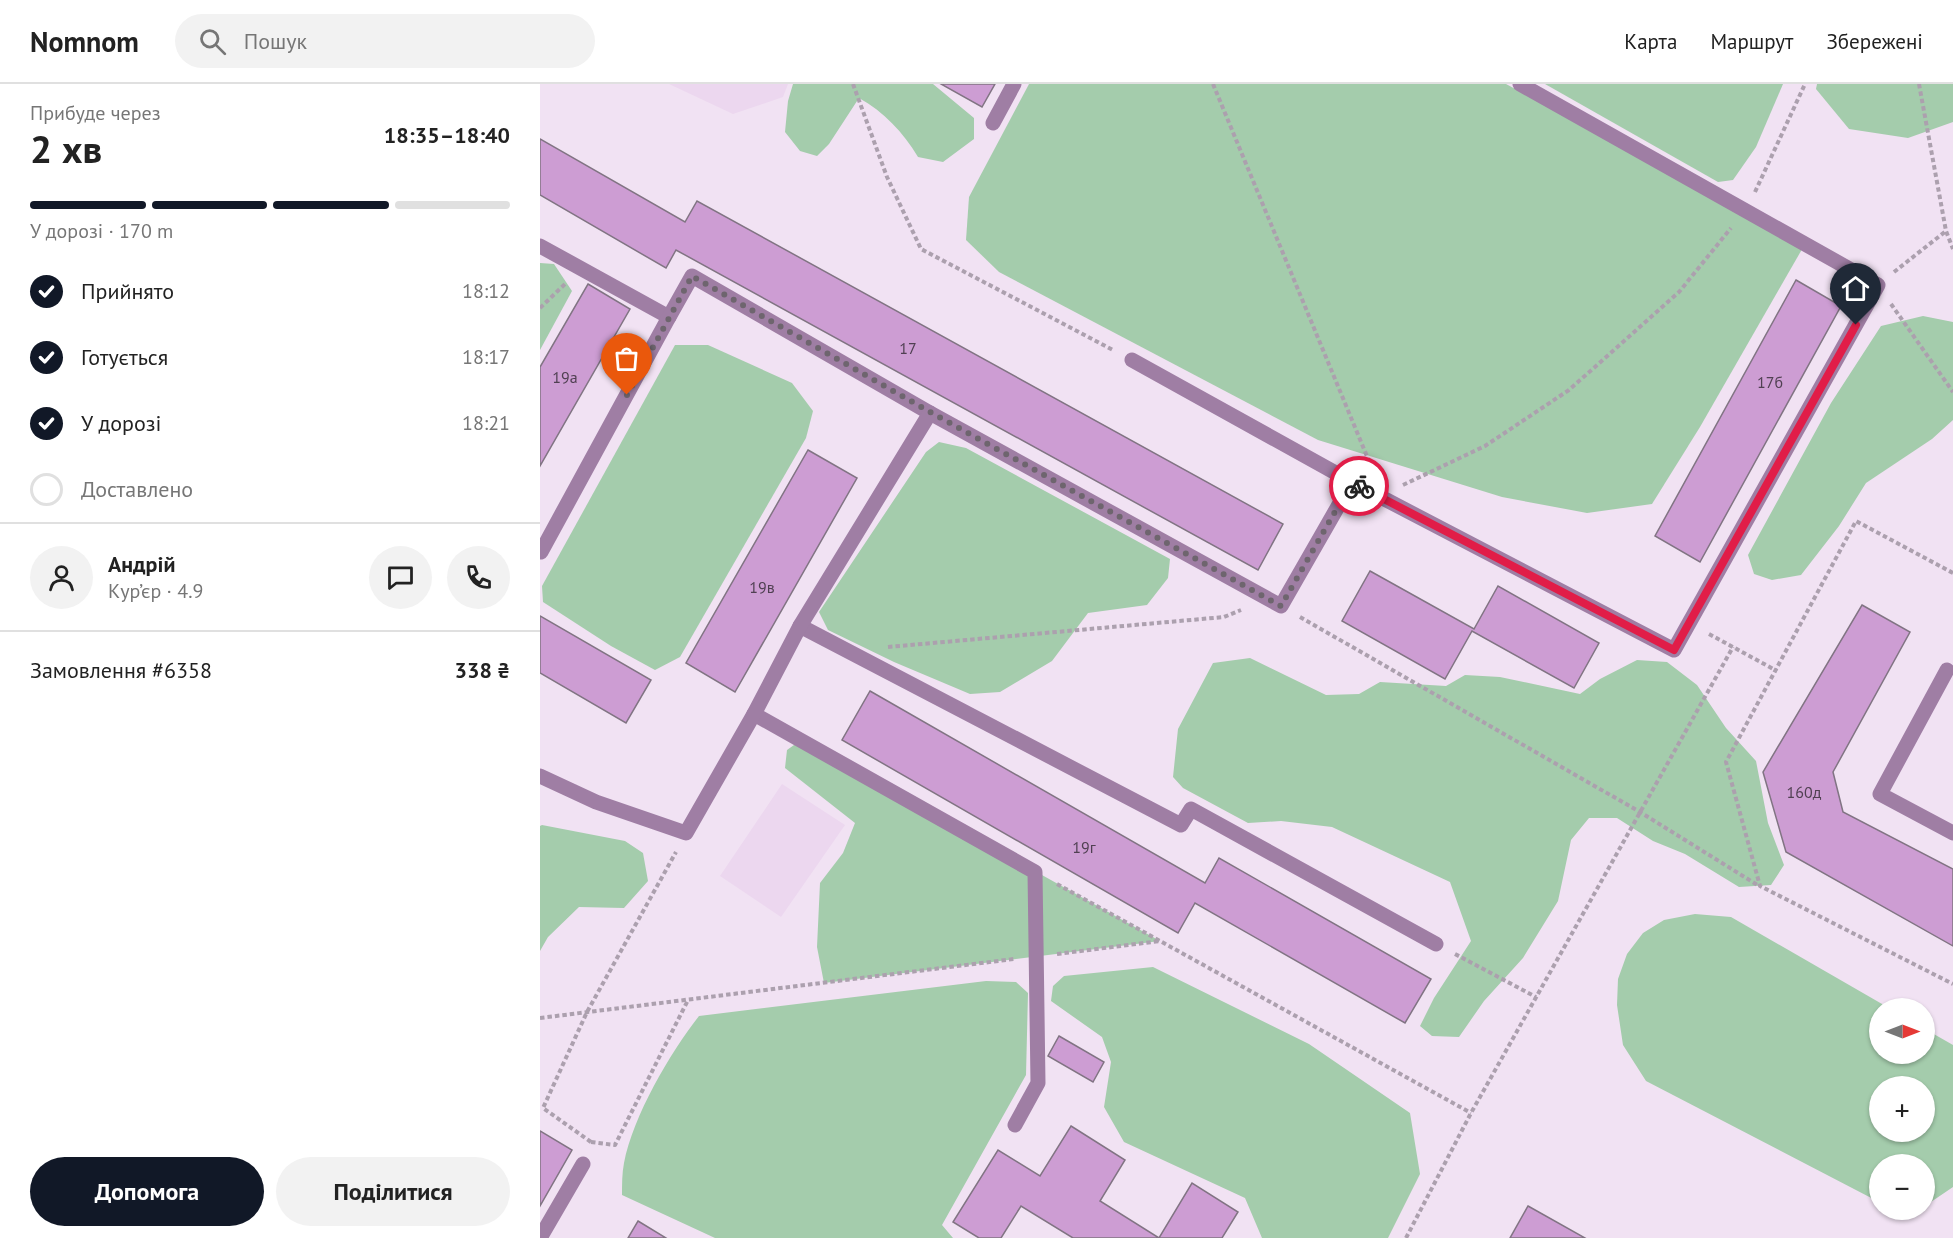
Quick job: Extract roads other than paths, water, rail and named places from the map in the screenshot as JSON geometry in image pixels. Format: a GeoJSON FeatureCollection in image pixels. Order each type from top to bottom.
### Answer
{"type":"FeatureCollection","features":[{"type":"Feature","properties":{"kind":"lane"},"geometry":{"type":"LineString","coordinates":[[993,123],[1014,84]]}},
{"type":"Feature","properties":{"kind":"lane"},"geometry":{"type":"LineString","coordinates":[[1132,360],[1352,482],[1674,650],[1878,285],[1520,84]]}},
{"type":"Feature","properties":{"kind":"lane"},"geometry":{"type":"LineString","coordinates":[[540,246],[669,317]]}},
{"type":"Feature","properties":{"kind":"lane"},"geometry":{"type":"LineString","coordinates":[[541,552],[692,276],[930,412],[1274,602],[1352,482]]}},
{"type":"Feature","properties":{"kind":"lane"},"geometry":{"type":"LineString","coordinates":[[541,778],[596,802],[686,833],[754,714],[800,626],[930,412]]}},
{"type":"Feature","properties":{"kind":"lane"},"geometry":{"type":"LineString","coordinates":[[800,626],[1181,825],[1191,809],[1436,944]]}},
{"type":"Feature","properties":{"kind":"lane"},"geometry":{"type":"LineString","coordinates":[[1947,670],[1880,794],[1953,833]]}},
{"type":"Feature","properties":{"kind":"lane"},"geometry":{"type":"LineString","coordinates":[[754,714],[1035,872],[1038,1083],[1015,1125]]}},
{"type":"Feature","properties":{"kind":"lane"},"geometry":{"type":"LineString","coordinates":[[540,1238],[583,1164]]}}]}
